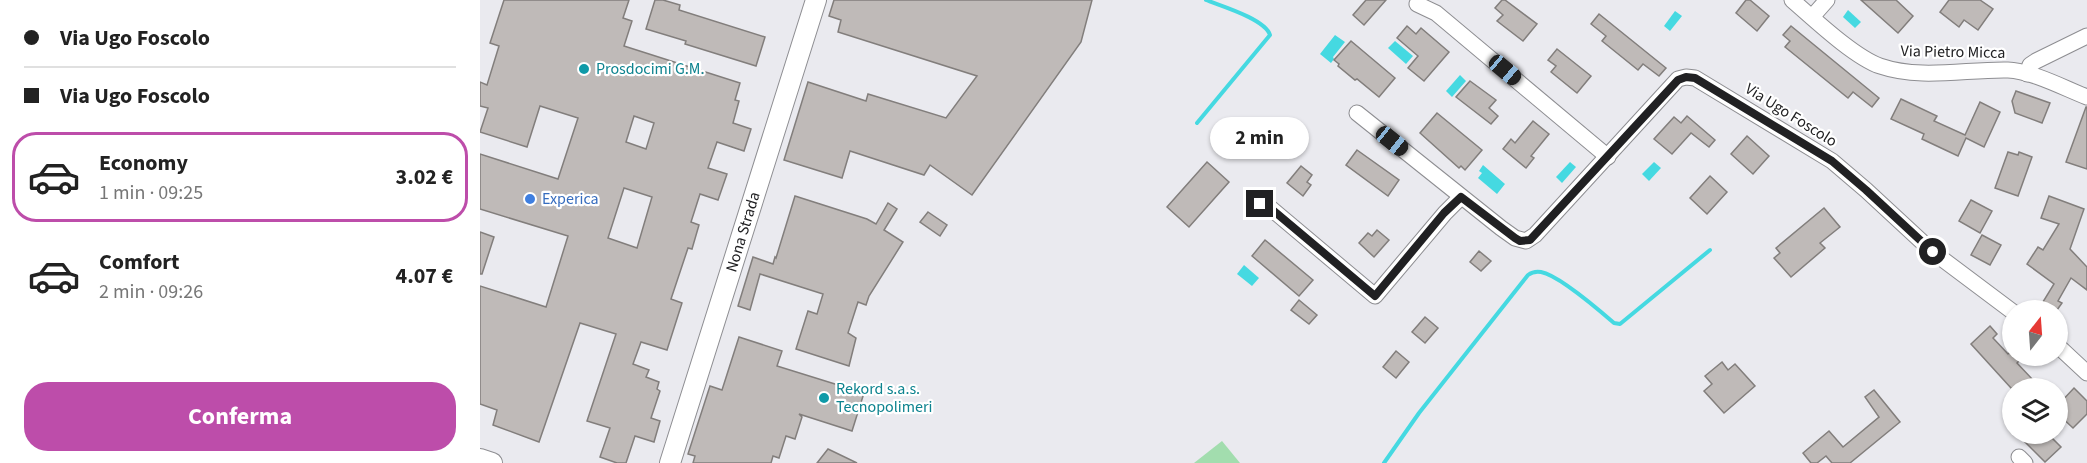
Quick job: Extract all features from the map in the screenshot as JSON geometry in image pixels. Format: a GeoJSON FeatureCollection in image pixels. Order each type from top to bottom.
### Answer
{"type":"FeatureCollection","features":[{"type":"Feature","properties":{"kind":"street","name":"Nona Strada"},"geometry":{"type":"LineString","coordinates":[[670,463],[816,0]]}},
{"type":"Feature","properties":{"kind":"street","name":"Via Pietro Micca"},"geometry":{"type":"LineString","coordinates":[[1792,0],[1864,59],[1900,72],[1946,73],[2010,70],[2027,74],[2087,97]]}},
{"type":"Feature","properties":{"kind":"street"},"geometry":{"type":"LineString","coordinates":[[1812,17],[1827,0]]}},
{"type":"Feature","properties":{"kind":"street"},"geometry":{"type":"LineString","coordinates":[[1417,4],[1436,13],[1608,157]]}},
{"type":"Feature","properties":{"kind":"street","name":"Via Pietro Micca"},"geometry":{"type":"LineString","coordinates":[[2027,74],[2030,65],[2036,61],[2087,36]]}},
{"type":"Feature","properties":{"kind":"street","name":"Via Ugo Foscolo"},"geometry":{"type":"LineString","coordinates":[[1357,113],[1515,238],[1526,241],[1535,236],[1678,80],[1686,77],[1695,78],[1832,161],[1933,252],[2002,304]]}},
{"type":"Feature","properties":{"kind":"street"},"geometry":{"type":"LineString","coordinates":[[1260,204],[1268,206],[1375,296],[1444,213],[1461,197]]}},
{"type":"Feature","properties":{"kind":"street"},"geometry":{"type":"LineString","coordinates":[[2068,355],[2087,373]]}},
{"type":"Feature","properties":{"kind":"street"},"geometry":{"type":"LineString","coordinates":[[480,459],[492,463]]}},
{"type":"Feature","properties":{"kind":"green space"},"geometry":{"type":"Polygon","coordinates":[[[1222,441],[1240,463],[1194,463],[1222,441]]]}},
{"type":"Feature","properties":{"kind":"water"},"geometry":{"type":"Polygon","coordinates":[[[1848,10],[1861,22],[1855,28],[1843,17],[1848,10]]]}},
{"type":"Feature","properties":{"kind":"water"},"geometry":{"type":"Polygon","coordinates":[[[1675,11],[1682,16],[1670,31],[1664,26],[1675,11]]]}},
{"type":"Feature","properties":{"kind":"water"},"geometry":{"type":"Polygon","coordinates":[[[1335,35],[1345,42],[1331,63],[1320,54],[1335,35]]]}},
{"type":"Feature","properties":{"kind":"water"},"geometry":{"type":"Polygon","coordinates":[[[1395,41],[1413,56],[1406,64],[1388,48],[1395,41]]]}},
{"type":"Feature","properties":{"kind":"water"},"geometry":{"type":"Polygon","coordinates":[[[1460,75],[1466,81],[1452,97],[1446,91],[1460,75]]]}},
{"type":"Feature","properties":{"kind":"water"},"geometry":{"type":"Polygon","coordinates":[[[1570,162],[1576,167],[1562,183],[1556,177],[1570,162]]]}},
{"type":"Feature","properties":{"kind":"water"},"geometry":{"type":"Polygon","coordinates":[[[1654,162],[1661,168],[1649,181],[1642,174],[1654,162]]]}},
{"type":"Feature","properties":{"kind":"water"},"geometry":{"type":"Polygon","coordinates":[[[1483,165],[1505,184],[1497,194],[1478,178],[1482,173],[1479,171],[1483,165]]]}},
{"type":"Feature","properties":{"kind":"water"},"geometry":{"type":"Polygon","coordinates":[[[1244,265],[1259,278],[1252,286],[1237,274],[1244,265]]]}},
{"type":"Feature","properties":{"kind":"building"},"geometry":{"type":"Polygon","coordinates":[[[504,0],[629,0],[623,18],[632,21],[624,46],[740,83],[735,100],[739,101],[733,123],[751,129],[744,151],[717,142],[708,168],[727,174],[718,200],[700,194],[691,222],[699,225],[692,249],[688,248],[671,299],[682,303],[667,350],[641,342],[633,364],[649,370],[646,377],[659,382],[657,389],[660,391],[651,418],[660,421],[654,442],[635,436],[626,463],[617,463],[600,457],[610,428],[587,421],[616,334],[580,323],[539,442],[493,425],[497,410],[480,404],[480,286],[546,307],[568,236],[480,209],[480,154],[558,179],[578,118],[540,106],[527,147],[480,132],[488,108],[480,106],[480,82],[487,85],[499,46],[490,43],[504,0]],[[634,116],[626,142],[646,149],[654,123],[634,116]],[[624,188],[608,238],[637,248],[652,197],[624,188]]]}},
{"type":"Feature","properties":{"kind":"building"},"geometry":{"type":"Polygon","coordinates":[[[655,0],[680,5],[679,10],[765,37],[756,66],[646,29],[655,0]]]}},
{"type":"Feature","properties":{"kind":"building"},"geometry":{"type":"Polygon","coordinates":[[[834,0],[1092,0],[1081,42],[972,195],[930,165],[924,175],[850,151],[842,178],[784,160],[808,82],[866,101],[868,94],[946,118],[977,76],[838,32],[841,20],[829,16],[834,0]]]}},
{"type":"Feature","properties":{"kind":"building"},"geometry":{"type":"Polygon","coordinates":[[[1366,0],[1386,0],[1364,25],[1353,15],[1366,0]]]}},
{"type":"Feature","properties":{"kind":"building"},"geometry":{"type":"Polygon","coordinates":[[[1502,0],[1537,24],[1523,41],[1497,21],[1503,15],[1495,8],[1502,0]]]}},
{"type":"Feature","properties":{"kind":"building"},"geometry":{"type":"Polygon","coordinates":[[[1746,0],[1750,0],[1769,16],[1757,31],[1736,13],[1746,0]]]}},
{"type":"Feature","properties":{"kind":"building"},"geometry":{"type":"Polygon","coordinates":[[[1861,0],[1896,0],[1913,16],[1898,33],[1861,0]]]}},
{"type":"Feature","properties":{"kind":"building"},"geometry":{"type":"Polygon","coordinates":[[[1949,0],[1980,0],[1993,9],[1978,30],[1964,20],[1959,27],[1940,12],[1949,0]]]}},
{"type":"Feature","properties":{"kind":"building"},"geometry":{"type":"Polygon","coordinates":[[[1599,14],[1666,68],[1659,76],[1643,64],[1638,70],[1602,41],[1606,36],[1591,24],[1599,14]]]}},
{"type":"Feature","properties":{"kind":"building"},"geometry":{"type":"Polygon","coordinates":[[[1407,26],[1416,34],[1421,28],[1449,52],[1424,81],[1408,68],[1418,56],[1397,38],[1407,26]]]}},
{"type":"Feature","properties":{"kind":"building"},"geometry":{"type":"Polygon","coordinates":[[[1791,26],[1879,98],[1872,107],[1853,92],[1848,98],[1785,47],[1790,41],[1783,35],[1791,26]]]}},
{"type":"Feature","properties":{"kind":"building"},"geometry":{"type":"Polygon","coordinates":[[[1351,41],[1395,78],[1379,97],[1357,79],[1355,80],[1334,60],[1351,41]]]}},
{"type":"Feature","properties":{"kind":"building"},"geometry":{"type":"Polygon","coordinates":[[[1557,49],[1591,76],[1577,93],[1551,72],[1556,66],[1548,60],[1557,49]]]}},
{"type":"Feature","properties":{"kind":"building"},"geometry":{"type":"Polygon","coordinates":[[[1470,81],[1496,100],[1489,108],[1498,116],[1491,124],[1456,97],[1470,81]]]}},
{"type":"Feature","properties":{"kind":"building"},"geometry":{"type":"Polygon","coordinates":[[[2016,91],[2050,103],[2042,123],[2015,113],[2012,101],[2016,91]]]}},
{"type":"Feature","properties":{"kind":"building"},"geometry":{"type":"Polygon","coordinates":[[[1901,99],[1937,116],[1934,121],[1965,135],[1980,102],[2000,112],[1984,147],[1966,138],[1958,156],[1922,139],[1924,134],[1891,119],[1901,99]]]}},
{"type":"Feature","properties":{"kind":"building"},"geometry":{"type":"Polygon","coordinates":[[[2087,107],[2087,169],[2066,162],[2087,107]]]}},
{"type":"Feature","properties":{"kind":"building"},"geometry":{"type":"Polygon","coordinates":[[[1437,113],[1482,150],[1465,170],[1461,166],[1459,168],[1420,133],[1437,113]]]}},
{"type":"Feature","properties":{"kind":"building"},"geometry":{"type":"Polygon","coordinates":[[[1687,116],[1715,140],[1709,147],[1691,133],[1672,154],[1654,139],[1674,117],[1681,123],[1687,116]]]}},
{"type":"Feature","properties":{"kind":"building"},"geometry":{"type":"Polygon","coordinates":[[[1533,121],[1549,134],[1531,156],[1534,158],[1526,168],[1503,149],[1511,139],[1515,143],[1533,121]]]}},
{"type":"Feature","properties":{"kind":"building"},"geometry":{"type":"Polygon","coordinates":[[[1747,136],[1769,156],[1753,174],[1731,154],[1747,136]]]}},
{"type":"Feature","properties":{"kind":"building"},"geometry":{"type":"Polygon","coordinates":[[[1357,150],[1399,180],[1388,196],[1346,165],[1357,150]]]}},
{"type":"Feature","properties":{"kind":"building"},"geometry":{"type":"Polygon","coordinates":[[[2008,152],[2018,155],[2019,152],[2032,157],[2018,196],[1995,188],[2008,152]]]}},
{"type":"Feature","properties":{"kind":"building"},"geometry":{"type":"Polygon","coordinates":[[[1207,162],[1229,182],[1189,227],[1167,207],[1207,162]]]}},
{"type":"Feature","properties":{"kind":"building"},"geometry":{"type":"Polygon","coordinates":[[[1301,166],[1312,175],[1307,182],[1311,185],[1303,196],[1287,183],[1301,166]]]}},
{"type":"Feature","properties":{"kind":"building"},"geometry":{"type":"Polygon","coordinates":[[[1710,176],[1727,192],[1707,214],[1690,198],[1710,176]]]}},
{"type":"Feature","properties":{"kind":"building"},"geometry":{"type":"Polygon","coordinates":[[[795,196],[876,224],[888,203],[897,209],[884,230],[903,242],[869,296],[866,305],[858,302],[848,333],[856,338],[849,366],[796,349],[808,311],[817,314],[823,294],[760,274],[750,310],[738,306],[753,257],[773,264],[795,196]]]}},
{"type":"Feature","properties":{"kind":"building"},"geometry":{"type":"Polygon","coordinates":[[[2049,196],[2084,209],[2070,249],[2087,267],[2087,290],[2071,278],[2059,300],[2044,300],[2054,284],[2027,264],[2038,247],[2043,250],[2059,224],[2041,218],[2049,196]]]}},
{"type":"Feature","properties":{"kind":"building"},"geometry":{"type":"Polygon","coordinates":[[[1971,200],[1992,211],[1980,233],[1959,221],[1971,200]]]}},
{"type":"Feature","properties":{"kind":"building"},"geometry":{"type":"Polygon","coordinates":[[[1824,208],[1840,227],[1820,243],[1825,248],[1791,277],[1774,258],[1780,253],[1776,248],[1824,208]]]}},
{"type":"Feature","properties":{"kind":"building"},"geometry":{"type":"Polygon","coordinates":[[[928,212],[947,225],[940,236],[920,222],[928,212]]]}},
{"type":"Feature","properties":{"kind":"building"},"geometry":{"type":"Polygon","coordinates":[[[1377,230],[1389,240],[1374,257],[1359,243],[1368,233],[1372,236],[1377,230]]]}},
{"type":"Feature","properties":{"kind":"building"},"geometry":{"type":"Polygon","coordinates":[[[480,232],[494,237],[482,274],[480,274],[480,232]]]}},
{"type":"Feature","properties":{"kind":"building"},"geometry":{"type":"Polygon","coordinates":[[[1982,235],[2001,245],[1990,265],[1971,255],[1982,235]]]}},
{"type":"Feature","properties":{"kind":"building"},"geometry":{"type":"Polygon","coordinates":[[[1265,240],[1313,280],[1299,296],[1252,256],[1265,240]]]}},
{"type":"Feature","properties":{"kind":"building"},"geometry":{"type":"Polygon","coordinates":[[[1479,251],[1491,261],[1481,271],[1470,262],[1479,251]]]}},
{"type":"Feature","properties":{"kind":"building"},"geometry":{"type":"Polygon","coordinates":[[[1299,300],[1317,315],[1309,324],[1291,310],[1299,300]]]}},
{"type":"Feature","properties":{"kind":"building"},"geometry":{"type":"Polygon","coordinates":[[[1425,317],[1438,328],[1425,343],[1412,332],[1425,317]]]}},
{"type":"Feature","properties":{"kind":"building"},"geometry":{"type":"Polygon","coordinates":[[[1990,326],[1997,334],[1993,338],[2002,348],[2002,366],[2020,366],[2031,378],[2002,378],[1971,344],[1990,326]]]}},
{"type":"Feature","properties":{"kind":"building","name":"Rekord s.a.s. Tecnopolimeri"},"geometry":{"type":"Polygon","coordinates":[[[739,337],[782,351],[777,366],[864,393],[852,431],[799,414],[802,417],[795,439],[786,436],[779,458],[773,456],[771,463],[693,463],[695,456],[688,454],[710,386],[722,390],[739,337]]]}},
{"type":"Feature","properties":{"kind":"building"},"geometry":{"type":"Polygon","coordinates":[[[1396,351],[1409,362],[1396,378],[1383,367],[1396,351]]]}},
{"type":"Feature","properties":{"kind":"building"},"geometry":{"type":"Polygon","coordinates":[[[1722,362],[1728,370],[1735,364],[1755,386],[1724,413],[1704,391],[1712,384],[1705,376],[1722,362]]]}},
{"type":"Feature","properties":{"kind":"building"},"geometry":{"type":"Polygon","coordinates":[[[2074,388],[2087,401],[2087,414],[2073,428],[2068,423],[2068,394],[2074,388]]]}},
{"type":"Feature","properties":{"kind":"building"},"geometry":{"type":"Polygon","coordinates":[[[1874,390],[1900,422],[1850,463],[1832,463],[1826,456],[1817,463],[1811,463],[1803,453],[1829,431],[1843,447],[1879,417],[1865,397],[1874,390]]]}},
{"type":"Feature","properties":{"kind":"building"},"geometry":{"type":"Polygon","coordinates":[[[2027,444],[2058,444],[2061,447],[2045,462],[2027,444]]]}},
{"type":"Feature","properties":{"kind":"building"},"geometry":{"type":"Polygon","coordinates":[[[828,449],[857,463],[817,463],[828,449]]]}},
{"type":"Feature","properties":{"kind":"waterway"},"geometry":{"type":"LineString","coordinates":[[1197,123],[1270,35],[1252,18],[1206,0]]}},
{"type":"Feature","properties":{"kind":"waterway"},"geometry":{"type":"LineString","coordinates":[[1384,463],[1419,413],[1529,274],[1541,272],[1557,279],[1614,323],[1620,324],[1710,250]]}},
{"type":"Feature","properties":{"kind":"place","name":"Prosdocimi G.M."},"geometry":{"type":"Point","coordinates":[584,69]}},
{"type":"Feature","properties":{"kind":"place","name":"Experica"},"geometry":{"type":"Point","coordinates":[530,199]}},
{"type":"Feature","properties":{"kind":"place","name":"Rekord s.a.s. Tecnopolimeri"},"geometry":{"type":"Point","coordinates":[824,398]}},
{"type":"Feature","properties":{"kind":"route"},"geometry":{"type":"LineString","coordinates":[[1260,204],[1268,206],[1375,296],[1444,213],[1461,197],[1515,238],[1520,241],[1530,240],[1678,80],[1686,77],[1695,78],[1832,161],[1933,252]]}}]}
